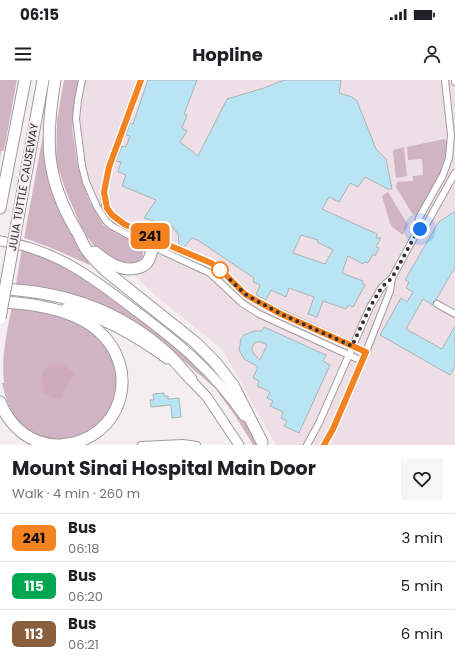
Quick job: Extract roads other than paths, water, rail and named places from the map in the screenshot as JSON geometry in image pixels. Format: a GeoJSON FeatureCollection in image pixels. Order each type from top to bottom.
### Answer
{"type":"FeatureCollection","features":[{"type":"Feature","properties":{"kind":"highway","name":"JULIA TUTTLE CAUSEWAY"},"geometry":{"type":"LineString","coordinates":[[0,208],[25,80]]}},
{"type":"Feature","properties":{"kind":"highway","name":"JULIA TUTTLE CAUSEWAY"},"geometry":{"type":"LineString","coordinates":[[0,318],[43,80]]}},
{"type":"Feature","properties":{"kind":"highway"},"geometry":{"type":"LineString","coordinates":[[55,80],[49,128],[50,164],[54,182],[61,201],[86,249],[98,264],[196,343],[216,362],[232,385],[263,443]]}},
{"type":"Feature","properties":{"kind":"highway"},"geometry":{"type":"LineString","coordinates":[[78,233],[95,252],[112,264],[123,268],[135,268],[146,264],[150,258],[153,246]]}},
{"type":"Feature","properties":{"kind":"highway"},"geometry":{"type":"LineString","coordinates":[[0,289],[32,291],[60,296],[104,312],[126,323],[148,338],[169,355],[191,379]]}},
{"type":"Feature","properties":{"kind":"highway"},"geometry":{"type":"LineString","coordinates":[[0,302],[27,304],[71,315],[94,327],[111,345],[119,361],[122,378],[121,396],[110,420],[98,432],[76,443],[58,445],[43,443],[31,438],[20,431],[9,420],[0,402]]}},
{"type":"Feature","properties":{"kind":"main road"},"geometry":{"type":"LineString","coordinates":[[0,241],[34,248],[68,263],[98,282],[196,359],[237,405],[263,443]]}},
{"type":"Feature","properties":{"kind":"main road"},"geometry":{"type":"LineString","coordinates":[[27,304],[48,304],[86,314],[114,326],[145,343],[191,379],[213,405],[239,445]]}},
{"type":"Feature","properties":{"kind":"street"},"geometry":{"type":"LineString","coordinates":[[82,80],[76,119],[82,166],[86,182],[100,212],[106,221],[119,230],[210,273],[242,303],[259,314],[362,361]]}},
{"type":"Feature","properties":{"kind":"street"},"geometry":{"type":"LineString","coordinates":[[417,232],[419,218],[445,171],[449,158],[453,134],[445,80]]}},
{"type":"Feature","properties":{"kind":"street"},"geometry":{"type":"LineString","coordinates":[[307,445],[319,423],[370,307],[382,287],[392,278],[417,232],[427,223],[455,173]]}},
{"type":"Feature","properties":{"kind":"street"},"geometry":{"type":"LineString","coordinates":[[439,182],[450,182]]}},
{"type":"Feature","properties":{"kind":"street"},"geometry":{"type":"LineString","coordinates":[[104,192],[107,208],[112,215],[124,224],[211,263],[220,269],[245,294],[255,300],[281,314],[366,352]]}},
{"type":"Feature","properties":{"kind":"street"},"geometry":{"type":"LineString","coordinates":[[324,445],[333,429],[366,352],[390,291],[392,278]]}},
{"type":"Feature","properties":{"kind":"street"},"geometry":{"type":"LineString","coordinates":[[438,304],[455,314]]}},
{"type":"Feature","properties":{"kind":"street"},"geometry":{"type":"LineString","coordinates":[[141,445],[183,443],[197,445]]}}]}
